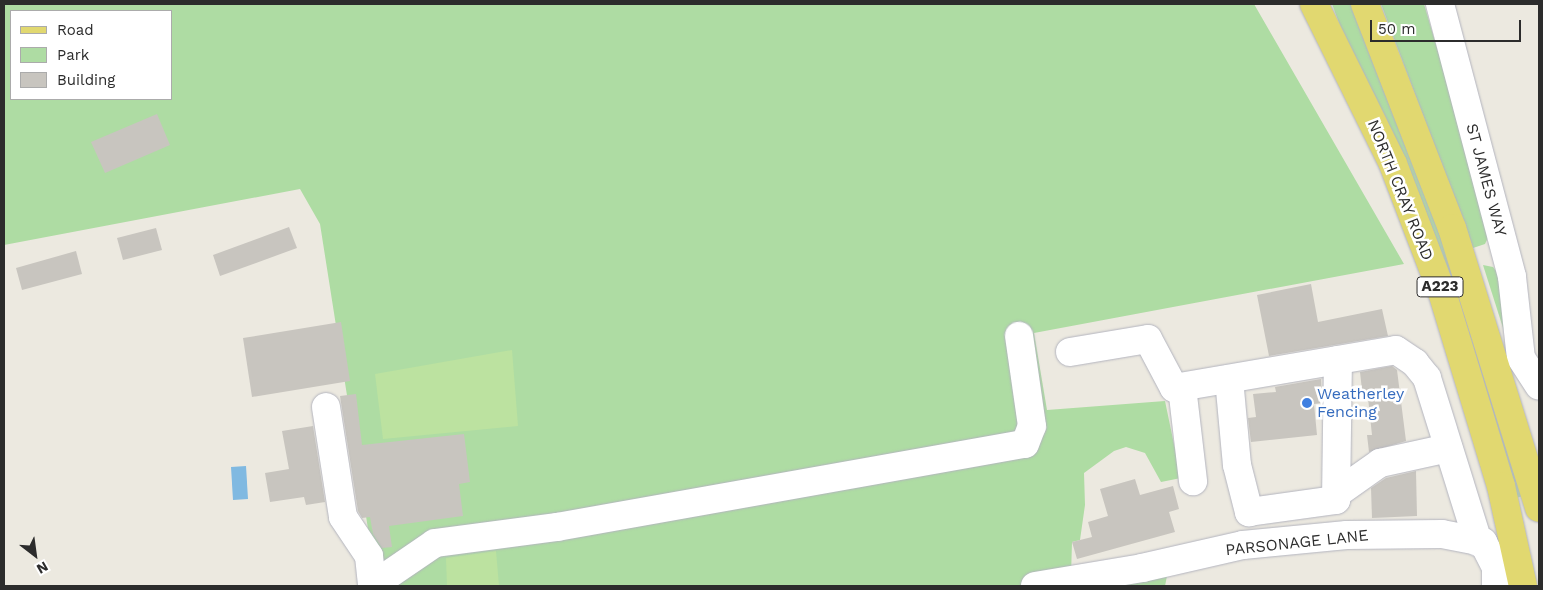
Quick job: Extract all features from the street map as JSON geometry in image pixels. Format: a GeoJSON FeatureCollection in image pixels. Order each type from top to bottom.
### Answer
{"type":"FeatureCollection","features":[{"type":"Feature","properties":{"kind":"main road","name":"NORTH CRAY ROAD"},"geometry":{"type":"LineString","coordinates":[[1314,4],[1393,164],[1442,292],[1501,486],[1523,586]]}},
{"type":"Feature","properties":{"kind":"main road","name":"NORTH CRAY ROAD"},"geometry":{"type":"LineString","coordinates":[[1365,4],[1452,228],[1539,508]]}},
{"type":"Feature","properties":{"kind":"street","name":"ST JAMES WAY"},"geometry":{"type":"LineString","coordinates":[[1440,4],[1512,277],[1521,358],[1539,386]]}},
{"type":"Feature","properties":{"kind":"street"},"geometry":{"type":"LineString","coordinates":[[326,407],[343,517],[369,556],[372,586],[435,543],[567,525],[1025,444],[1032,426],[1019,336]]}},
{"type":"Feature","properties":{"kind":"street"},"geometry":{"type":"LineString","coordinates":[[1070,352],[1148,339],[1174,388],[1396,350],[1415,363],[1427,378],[1478,542],[1483,542],[1496,567],[1496,586]]}},
{"type":"Feature","properties":{"kind":"street"},"geometry":{"type":"LineString","coordinates":[[1229,378],[1237,466],[1249,512],[1336,500],[1338,360]]}},
{"type":"Feature","properties":{"kind":"street"},"geometry":{"type":"LineString","coordinates":[[1182,387],[1193,481]]}},
{"type":"Feature","properties":{"kind":"street"},"geometry":{"type":"LineString","coordinates":[[1336,494],[1380,463],[1448,448]]}},
{"type":"Feature","properties":{"kind":"street","name":"PARSONAGE LANE"},"geometry":{"type":"LineString","coordinates":[[1035,586],[1142,568],[1243,545],[1347,536],[1442,534],[1478,542]]}},
{"type":"Feature","properties":{"kind":"green space"},"geometry":{"type":"Polygon","coordinates":[[[4,4],[1254,4],[1404,264],[1034,333],[1047,410],[1165,401],[1181,478],[1161,482],[1145,453],[1126,447],[1114,451],[1084,473],[1085,505],[1080,540],[1072,542],[1071,576],[1016,586],[377,586],[320,224],[300,189],[4,245],[4,4]]]}},
{"type":"Feature","properties":{"kind":"green space"},"geometry":{"type":"Polygon","coordinates":[[[1332,4],[1353,4],[1460,283],[1524,496],[1515,498],[1332,4]]]}},
{"type":"Feature","properties":{"kind":"green space"},"geometry":{"type":"Polygon","coordinates":[[[1381,4],[1424,4],[1491,231],[1485,244],[1473,248],[1381,4]]]}},
{"type":"Feature","properties":{"kind":"green space"},"geometry":{"type":"Polygon","coordinates":[[[1483,265],[1493,267],[1502,279],[1511,353],[1483,265]]]}},
{"type":"Feature","properties":{"kind":"green space"},"geometry":{"type":"Polygon","coordinates":[[[512,350],[518,426],[383,439],[375,374],[512,350]]]}},
{"type":"Feature","properties":{"kind":"green space"},"geometry":{"type":"Polygon","coordinates":[[[496,551],[499,586],[447,586],[446,558],[496,551]]]}},
{"type":"Feature","properties":{"kind":"green space"},"geometry":{"type":"Polygon","coordinates":[[[1168,571],[1165,586],[1093,586],[1168,571]]]}},
{"type":"Feature","properties":{"kind":"water"},"geometry":{"type":"Polygon","coordinates":[[[246,466],[248,499],[233,500],[231,467],[246,466]]]}},
{"type":"Feature","properties":{"kind":"building"},"geometry":{"type":"Polygon","coordinates":[[[157,114],[170,145],[105,173],[91,142],[157,114]]]}},
{"type":"Feature","properties":{"kind":"building"},"geometry":{"type":"Polygon","coordinates":[[[289,227],[297,248],[220,276],[213,255],[289,227]]]}},
{"type":"Feature","properties":{"kind":"building"},"geometry":{"type":"Polygon","coordinates":[[[156,228],[162,250],[123,260],[117,238],[156,228]]]}},
{"type":"Feature","properties":{"kind":"building"},"geometry":{"type":"Polygon","coordinates":[[[76,251],[82,274],[22,290],[16,268],[76,251]]]}},
{"type":"Feature","properties":{"kind":"building"},"geometry":{"type":"Polygon","coordinates":[[[1311,284],[1318,322],[1382,309],[1388,336],[1269,356],[1257,295],[1311,284]]]}},
{"type":"Feature","properties":{"kind":"building"},"geometry":{"type":"Polygon","coordinates":[[[341,322],[350,381],[252,397],[243,338],[341,322]]]}},
{"type":"Feature","properties":{"kind":"building"},"geometry":{"type":"Polygon","coordinates":[[[1392,366],[1397,370],[1406,441],[1369,452],[1367,435],[1372,435],[1368,398],[1363,399],[1360,372],[1392,366]]]}},
{"type":"Feature","properties":{"kind":"building"},"geometry":{"type":"Polygon","coordinates":[[[1321,379],[1322,403],[1314,404],[1317,435],[1251,442],[1248,418],[1256,417],[1253,394],[1276,392],[1275,387],[1321,379]]]}},
{"type":"Feature","properties":{"kind":"building"},"geometry":{"type":"Polygon","coordinates":[[[356,394],[362,445],[464,434],[470,482],[459,484],[463,516],[389,526],[392,547],[382,548],[373,534],[370,517],[362,518],[358,511],[340,396],[356,394]]]}},
{"type":"Feature","properties":{"kind":"building"},"geometry":{"type":"Polygon","coordinates":[[[313,426],[325,502],[306,505],[304,497],[270,502],[265,473],[289,469],[282,431],[313,426]]]}},
{"type":"Feature","properties":{"kind":"building"},"geometry":{"type":"Polygon","coordinates":[[[1416,471],[1417,516],[1372,518],[1371,488],[1386,478],[1416,471]]]}},
{"type":"Feature","properties":{"kind":"building"},"geometry":{"type":"Polygon","coordinates":[[[1135,479],[1140,495],[1173,486],[1179,509],[1169,512],[1175,532],[1077,559],[1072,542],[1092,537],[1088,522],[1108,516],[1100,489],[1135,479]]]}},
{"type":"Feature","properties":{"kind":"place","name":"Weatherley Fencing"},"geometry":{"type":"Point","coordinates":[1307,403]}}]}
